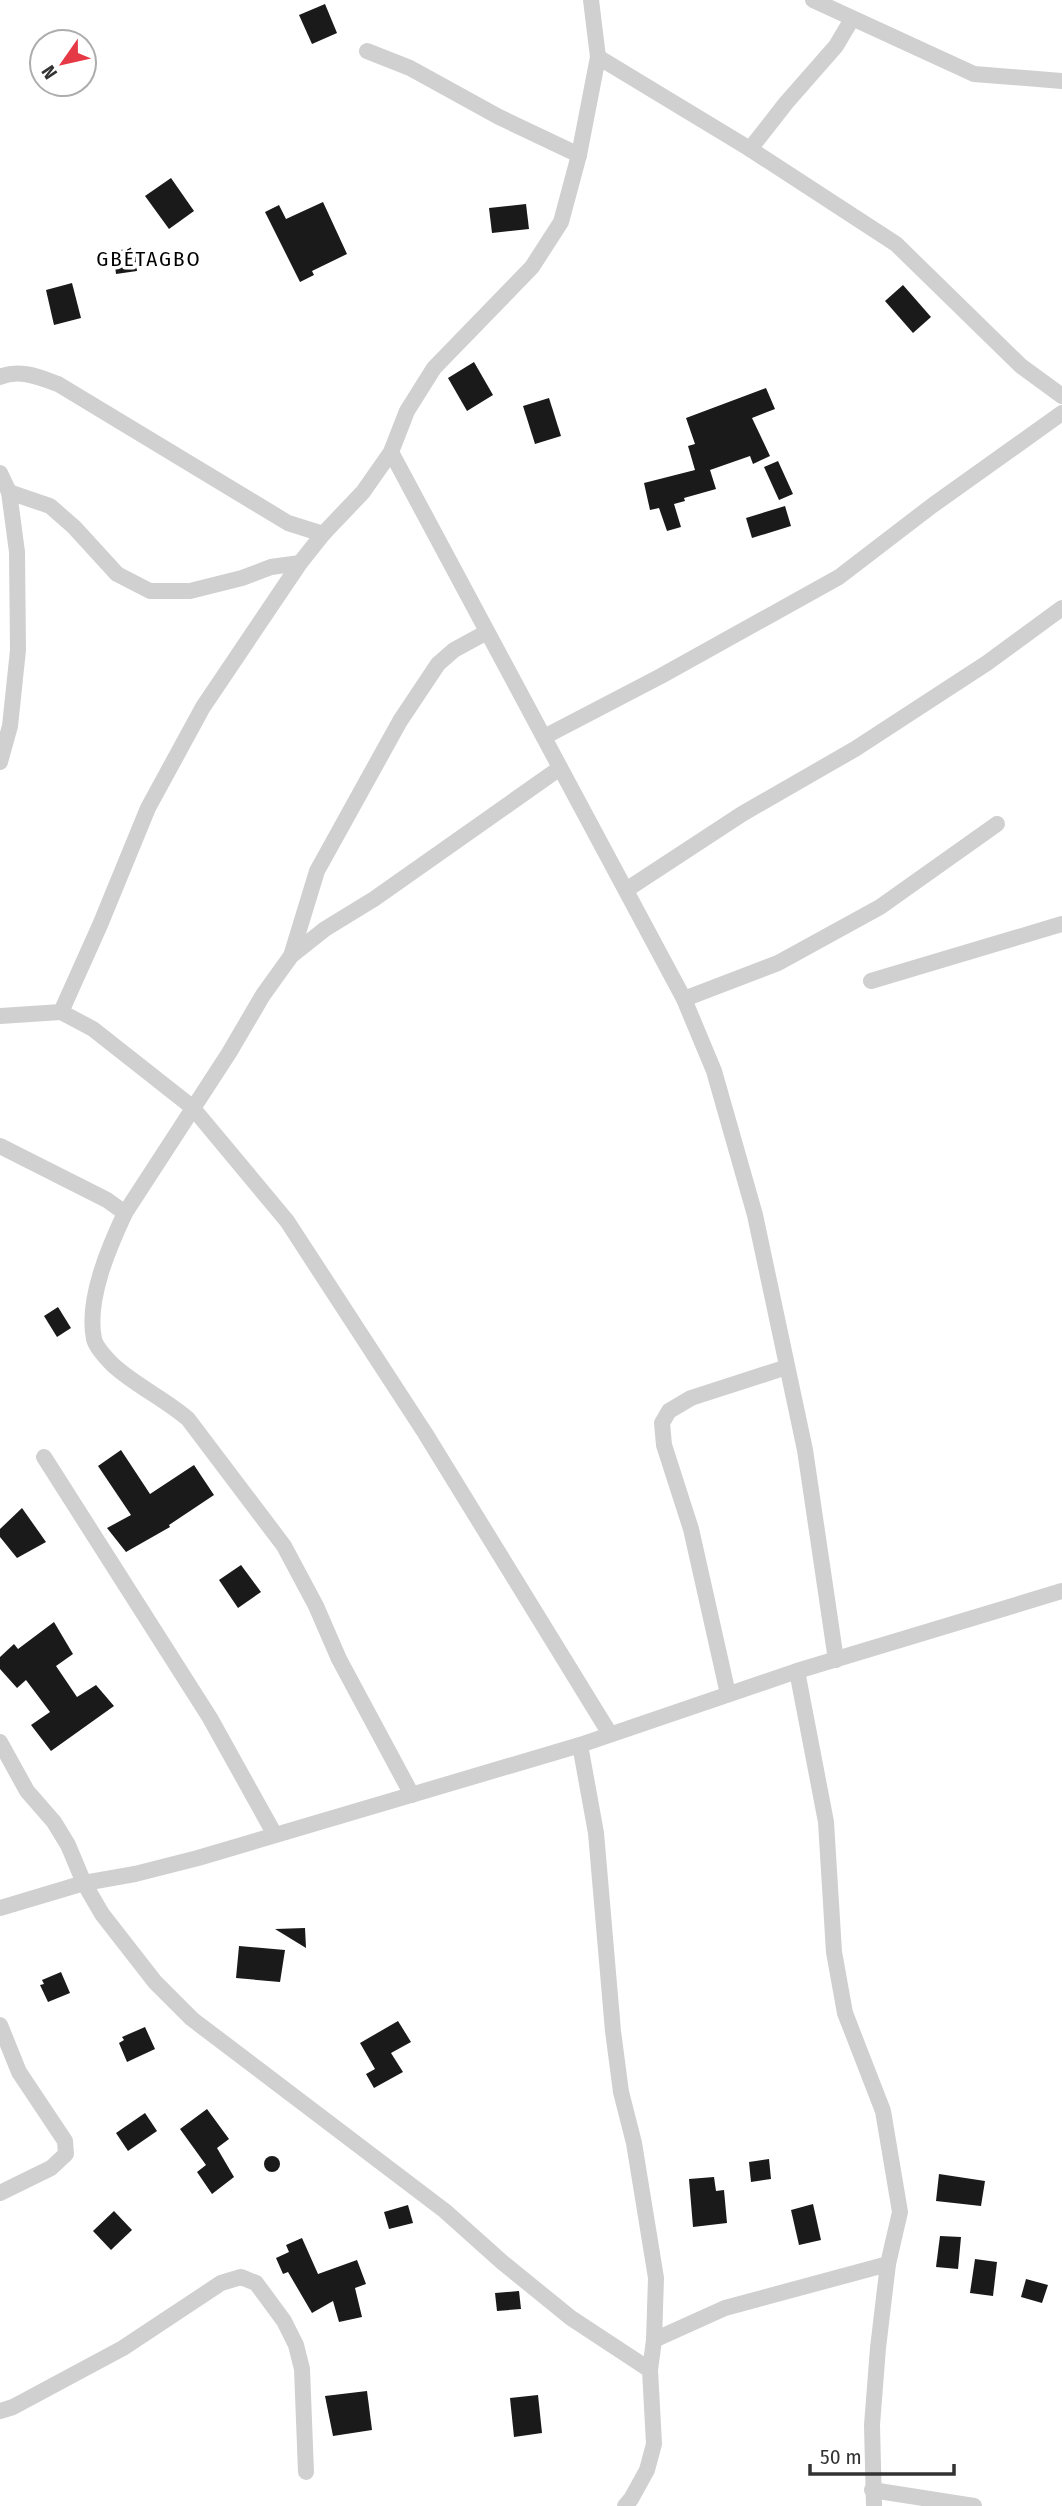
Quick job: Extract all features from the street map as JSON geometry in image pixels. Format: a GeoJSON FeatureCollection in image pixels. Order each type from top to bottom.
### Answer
{"type":"FeatureCollection","features":[{"type":"Feature","properties":{"kind":"street"},"geometry":{"type":"LineString","coordinates":[[61,1012],[148,808],[203,707],[300,563],[363,492],[391,452],[407,411],[434,368],[533,267],[561,222],[579,155],[598,57],[591,0]]}},
{"type":"Feature","properties":{"kind":"street"},"geometry":{"type":"LineString","coordinates":[[813,0],[974,74],[1062,81]]}},
{"type":"Feature","properties":{"kind":"street"},"geometry":{"type":"LineString","coordinates":[[750,149],[836,46],[852,19]]}},
{"type":"Feature","properties":{"kind":"street"},"geometry":{"type":"LineString","coordinates":[[367,51],[410,68],[499,117],[579,155]]}},
{"type":"Feature","properties":{"kind":"street"},"geometry":{"type":"LineString","coordinates":[[598,57],[750,149],[896,244],[1021,366],[1062,396]]}},
{"type":"Feature","properties":{"kind":"street"},"geometry":{"type":"LineString","coordinates":[[0,377],[6,374],[32,374],[58,384],[288,523],[323,534]]}},
{"type":"Feature","properties":{"kind":"street"},"geometry":{"type":"LineString","coordinates":[[544,737],[661,676],[839,577],[933,505],[1062,413]]}},
{"type":"Feature","properties":{"kind":"street"},"geometry":{"type":"LineString","coordinates":[[391,452],[684,999],[714,1071],[755,1215],[805,1450],[836,1660]]}},
{"type":"Feature","properties":{"kind":"street"},"geometry":{"type":"LineString","coordinates":[[0,473],[9,492],[16,552],[18,650],[10,726],[0,762]]}},
{"type":"Feature","properties":{"kind":"street"},"geometry":{"type":"LineString","coordinates":[[9,492],[50,506],[74,527],[117,574],[150,591],[190,591],[242,578],[271,567],[300,563]]}},
{"type":"Feature","properties":{"kind":"street"},"geometry":{"type":"LineString","coordinates":[[626,890],[742,814],[855,749],[987,663],[1062,608]]}},
{"type":"Feature","properties":{"kind":"street"},"geometry":{"type":"LineString","coordinates":[[291,956],[317,871],[400,721],[438,664],[454,650],[487,632]]}},
{"type":"Feature","properties":{"kind":"street"},"geometry":{"type":"LineString","coordinates":[[412,1795],[339,1659],[316,1606],[284,1546],[188,1419],[170,1403],[146,1391],[112,1364],[94,1341],[92,1312],[107,1249],[125,1213],[229,1053],[263,995],[291,956],[325,929],[374,899],[560,768]]}},
{"type":"Feature","properties":{"kind":"street"},"geometry":{"type":"LineString","coordinates":[[684,999],[778,963],[880,907],[997,824]]}},
{"type":"Feature","properties":{"kind":"street"},"geometry":{"type":"LineString","coordinates":[[872,981],[1062,924]]}},
{"type":"Feature","properties":{"kind":"street"},"geometry":{"type":"LineString","coordinates":[[0,1016],[61,1012],[93,1029],[192,1107],[294,1233],[425,1433],[610,1734]]}},
{"type":"Feature","properties":{"kind":"street"},"geometry":{"type":"LineString","coordinates":[[0,1146],[107,1200],[125,1213]]}},
{"type":"Feature","properties":{"kind":"street"},"geometry":{"type":"LineString","coordinates":[[729,1694],[691,1529],[664,1445],[662,1423],[669,1411],[691,1398],[787,1367]]}},
{"type":"Feature","properties":{"kind":"street"},"geometry":{"type":"LineString","coordinates":[[44,1457],[210,1718],[275,1835]]}},
{"type":"Feature","properties":{"kind":"street"},"geometry":{"type":"LineString","coordinates":[[0,1908],[84,1883],[135,1874],[275,1835],[580,1745],[797,1671],[1062,1591]]}},
{"type":"Feature","properties":{"kind":"street"},"geometry":{"type":"LineString","coordinates":[[797,1671],[826,1822],[834,1952],[845,2013],[883,2111],[900,2212],[888,2264],[872,2425],[873,2498],[974,2506]]}},
{"type":"Feature","properties":{"kind":"street"},"geometry":{"type":"LineString","coordinates":[[0,1742],[27,1791],[54,1822],[68,1845],[84,1883],[102,1914],[155,1982],[192,2020],[445,2211],[571,2318],[650,2370]]}},
{"type":"Feature","properties":{"kind":"street"},"geometry":{"type":"LineString","coordinates":[[580,1745],[596,1833],[613,2031],[621,2092],[634,2143],[656,2278],[650,2370],[654,2444],[647,2470],[625,2506]]}},
{"type":"Feature","properties":{"kind":"street"},"geometry":{"type":"LineString","coordinates":[[0,2025],[19,2072],[65,2141],[66,2154],[51,2168],[0,2193]]}},
{"type":"Feature","properties":{"kind":"street"},"geometry":{"type":"LineString","coordinates":[[654,2340],[725,2308],[888,2264]]}},
{"type":"Feature","properties":{"kind":"street"},"geometry":{"type":"LineString","coordinates":[[0,2411],[13,2407],[123,2348],[221,2283],[241,2277],[256,2283],[284,2321],[296,2345],[302,2369],[306,2472]]}},
{"type":"Feature","properties":{"kind":"building"},"geometry":{"type":"Polygon","coordinates":[[[325,4],[337,33],[312,44],[299,15],[325,4]]]}},
{"type":"Feature","properties":{"kind":"building"},"geometry":{"type":"Polygon","coordinates":[[[171,178],[194,211],[169,229],[145,196],[171,178]]]}},
{"type":"Feature","properties":{"kind":"building"},"geometry":{"type":"Polygon","coordinates":[[[323,202],[347,254],[312,271],[314,275],[300,282],[265,212],[279,205],[286,219],[323,202]]]}},
{"type":"Feature","properties":{"kind":"building"},"geometry":{"type":"Polygon","coordinates":[[[526,204],[529,229],[492,233],[489,208],[526,204]]]}},
{"type":"Feature","properties":{"kind":"building"},"geometry":{"type":"Polygon","coordinates":[[[135,248],[137,271],[116,274],[113,251],[135,248]]]}},
{"type":"Feature","properties":{"kind":"building"},"geometry":{"type":"Polygon","coordinates":[[[72,283],[81,318],[54,325],[46,290],[72,283]]]}},
{"type":"Feature","properties":{"kind":"building"},"geometry":{"type":"Polygon","coordinates":[[[903,285],[931,317],[913,333],[885,301],[903,285]]]}},
{"type":"Feature","properties":{"kind":"building"},"geometry":{"type":"Polygon","coordinates":[[[474,362],[493,395],[467,411],[448,378],[474,362]]]}},
{"type":"Feature","properties":{"kind":"building"},"geometry":{"type":"Polygon","coordinates":[[[766,388],[775,409],[752,418],[770,456],[753,464],[750,456],[710,470],[716,489],[684,498],[685,501],[674,504],[681,527],[667,531],[659,508],[650,510],[644,483],[695,470],[688,446],[695,444],[686,418],[766,388]]]}},
{"type":"Feature","properties":{"kind":"building"},"geometry":{"type":"Polygon","coordinates":[[[549,398],[561,436],[535,444],[523,406],[549,398]]]}},
{"type":"Feature","properties":{"kind":"building"},"geometry":{"type":"Polygon","coordinates":[[[778,461],[793,494],[779,500],[764,467],[778,461]]]}},
{"type":"Feature","properties":{"kind":"building"},"geometry":{"type":"Polygon","coordinates":[[[785,506],[791,526],[752,538],[746,518],[785,506]]]}},
{"type":"Feature","properties":{"kind":"building"},"geometry":{"type":"Polygon","coordinates":[[[58,1307],[71,1328],[57,1337],[44,1316],[58,1307]]]}},
{"type":"Feature","properties":{"kind":"building"},"geometry":{"type":"Polygon","coordinates":[[[121,1450],[150,1494],[194,1465],[214,1495],[169,1525],[170,1527],[126,1552],[107,1528],[131,1515],[98,1466],[121,1450]]]}},
{"type":"Feature","properties":{"kind":"building"},"geometry":{"type":"Polygon","coordinates":[[[22,1508],[46,1542],[17,1558],[0,1537],[0,1529],[22,1508]]]}},
{"type":"Feature","properties":{"kind":"building"},"geometry":{"type":"Polygon","coordinates":[[[241,1565],[261,1592],[238,1608],[219,1580],[241,1565]]]}},
{"type":"Feature","properties":{"kind":"building"},"geometry":{"type":"Polygon","coordinates":[[[54,1622],[73,1654],[56,1666],[77,1697],[96,1685],[114,1706],[51,1751],[31,1725],[50,1712],[26,1680],[17,1688],[0,1669],[0,1657],[14,1644],[18,1649],[54,1622]]]}},
{"type":"Feature","properties":{"kind":"building"},"geometry":{"type":"Polygon","coordinates":[[[305,1928],[306,1948],[275,1929],[305,1928]]]}},
{"type":"Feature","properties":{"kind":"building"},"geometry":{"type":"Polygon","coordinates":[[[239,1946],[285,1950],[280,1982],[236,1978],[239,1946]]]}},
{"type":"Feature","properties":{"kind":"building"},"geometry":{"type":"Polygon","coordinates":[[[61,1972],[70,1993],[48,2002],[40,1985],[44,1984],[42,1980],[61,1972]]]}},
{"type":"Feature","properties":{"kind":"building"},"geometry":{"type":"Polygon","coordinates":[[[398,2021],[411,2042],[391,2053],[403,2072],[374,2088],[366,2074],[375,2069],[360,2043],[398,2021]]]}},
{"type":"Feature","properties":{"kind":"building"},"geometry":{"type":"Polygon","coordinates":[[[145,2027],[155,2049],[127,2062],[119,2043],[124,2040],[122,2037],[145,2027]]]}},
{"type":"Feature","properties":{"kind":"building"},"geometry":{"type":"Polygon","coordinates":[[[207,2109],[229,2139],[217,2148],[234,2177],[212,2194],[197,2172],[206,2165],[180,2129],[207,2109]]]}},
{"type":"Feature","properties":{"kind":"building"},"geometry":{"type":"Polygon","coordinates":[[[145,2113],[157,2131],[128,2151],[116,2133],[145,2113]]]}},
{"type":"Feature","properties":{"kind":"building"},"geometry":{"type":"Polygon","coordinates":[[[269,2156],[275,2156],[280,2164],[278,2170],[269,2172],[264,2167],[264,2161],[269,2156]]]}},
{"type":"Feature","properties":{"kind":"building"},"geometry":{"type":"Polygon","coordinates":[[[769,2159],[771,2179],[751,2182],[749,2162],[769,2159]]]}},
{"type":"Feature","properties":{"kind":"building"},"geometry":{"type":"Polygon","coordinates":[[[939,2174],[985,2181],[981,2206],[936,2201],[939,2174]]]}},
{"type":"Feature","properties":{"kind":"building"},"geometry":{"type":"Polygon","coordinates":[[[714,2177],[716,2191],[724,2190],[727,2223],[693,2227],[689,2179],[714,2177]]]}},
{"type":"Feature","properties":{"kind":"building"},"geometry":{"type":"Polygon","coordinates":[[[813,2204],[821,2240],[799,2245],[791,2210],[813,2204]]]}},
{"type":"Feature","properties":{"kind":"building"},"geometry":{"type":"Polygon","coordinates":[[[408,2205],[413,2223],[389,2229],[384,2212],[408,2205]]]}},
{"type":"Feature","properties":{"kind":"building"},"geometry":{"type":"Polygon","coordinates":[[[114,2211],[132,2230],[111,2250],[93,2231],[114,2211]]]}},
{"type":"Feature","properties":{"kind":"building"},"geometry":{"type":"Polygon","coordinates":[[[940,2236],[961,2237],[958,2269],[936,2267],[940,2236]]]}},
{"type":"Feature","properties":{"kind":"building"},"geometry":{"type":"Polygon","coordinates":[[[302,2238],[318,2274],[357,2260],[366,2284],[355,2288],[362,2317],[339,2322],[333,2301],[312,2313],[288,2272],[283,2274],[276,2258],[289,2252],[286,2245],[302,2238]]]}},
{"type":"Feature","properties":{"kind":"building"},"geometry":{"type":"Polygon","coordinates":[[[975,2259],[997,2262],[993,2296],[970,2293],[975,2259]]]}},
{"type":"Feature","properties":{"kind":"building"},"geometry":{"type":"Polygon","coordinates":[[[1026,2279],[1048,2285],[1042,2303],[1021,2297],[1026,2279]]]}},
{"type":"Feature","properties":{"kind":"building"},"geometry":{"type":"Polygon","coordinates":[[[519,2291],[521,2309],[497,2311],[495,2293],[519,2291]]]}},
{"type":"Feature","properties":{"kind":"building"},"geometry":{"type":"Polygon","coordinates":[[[367,2391],[372,2430],[333,2436],[325,2396],[367,2391]]]}},
{"type":"Feature","properties":{"kind":"building"},"geometry":{"type":"Polygon","coordinates":[[[538,2395],[542,2433],[514,2437],[510,2398],[538,2395]]]}},
{"type":"Feature","properties":{"kind":"district","name":"GBÉTAGBO"},"geometry":{"type":"Point","coordinates":[149,259]}}]}
